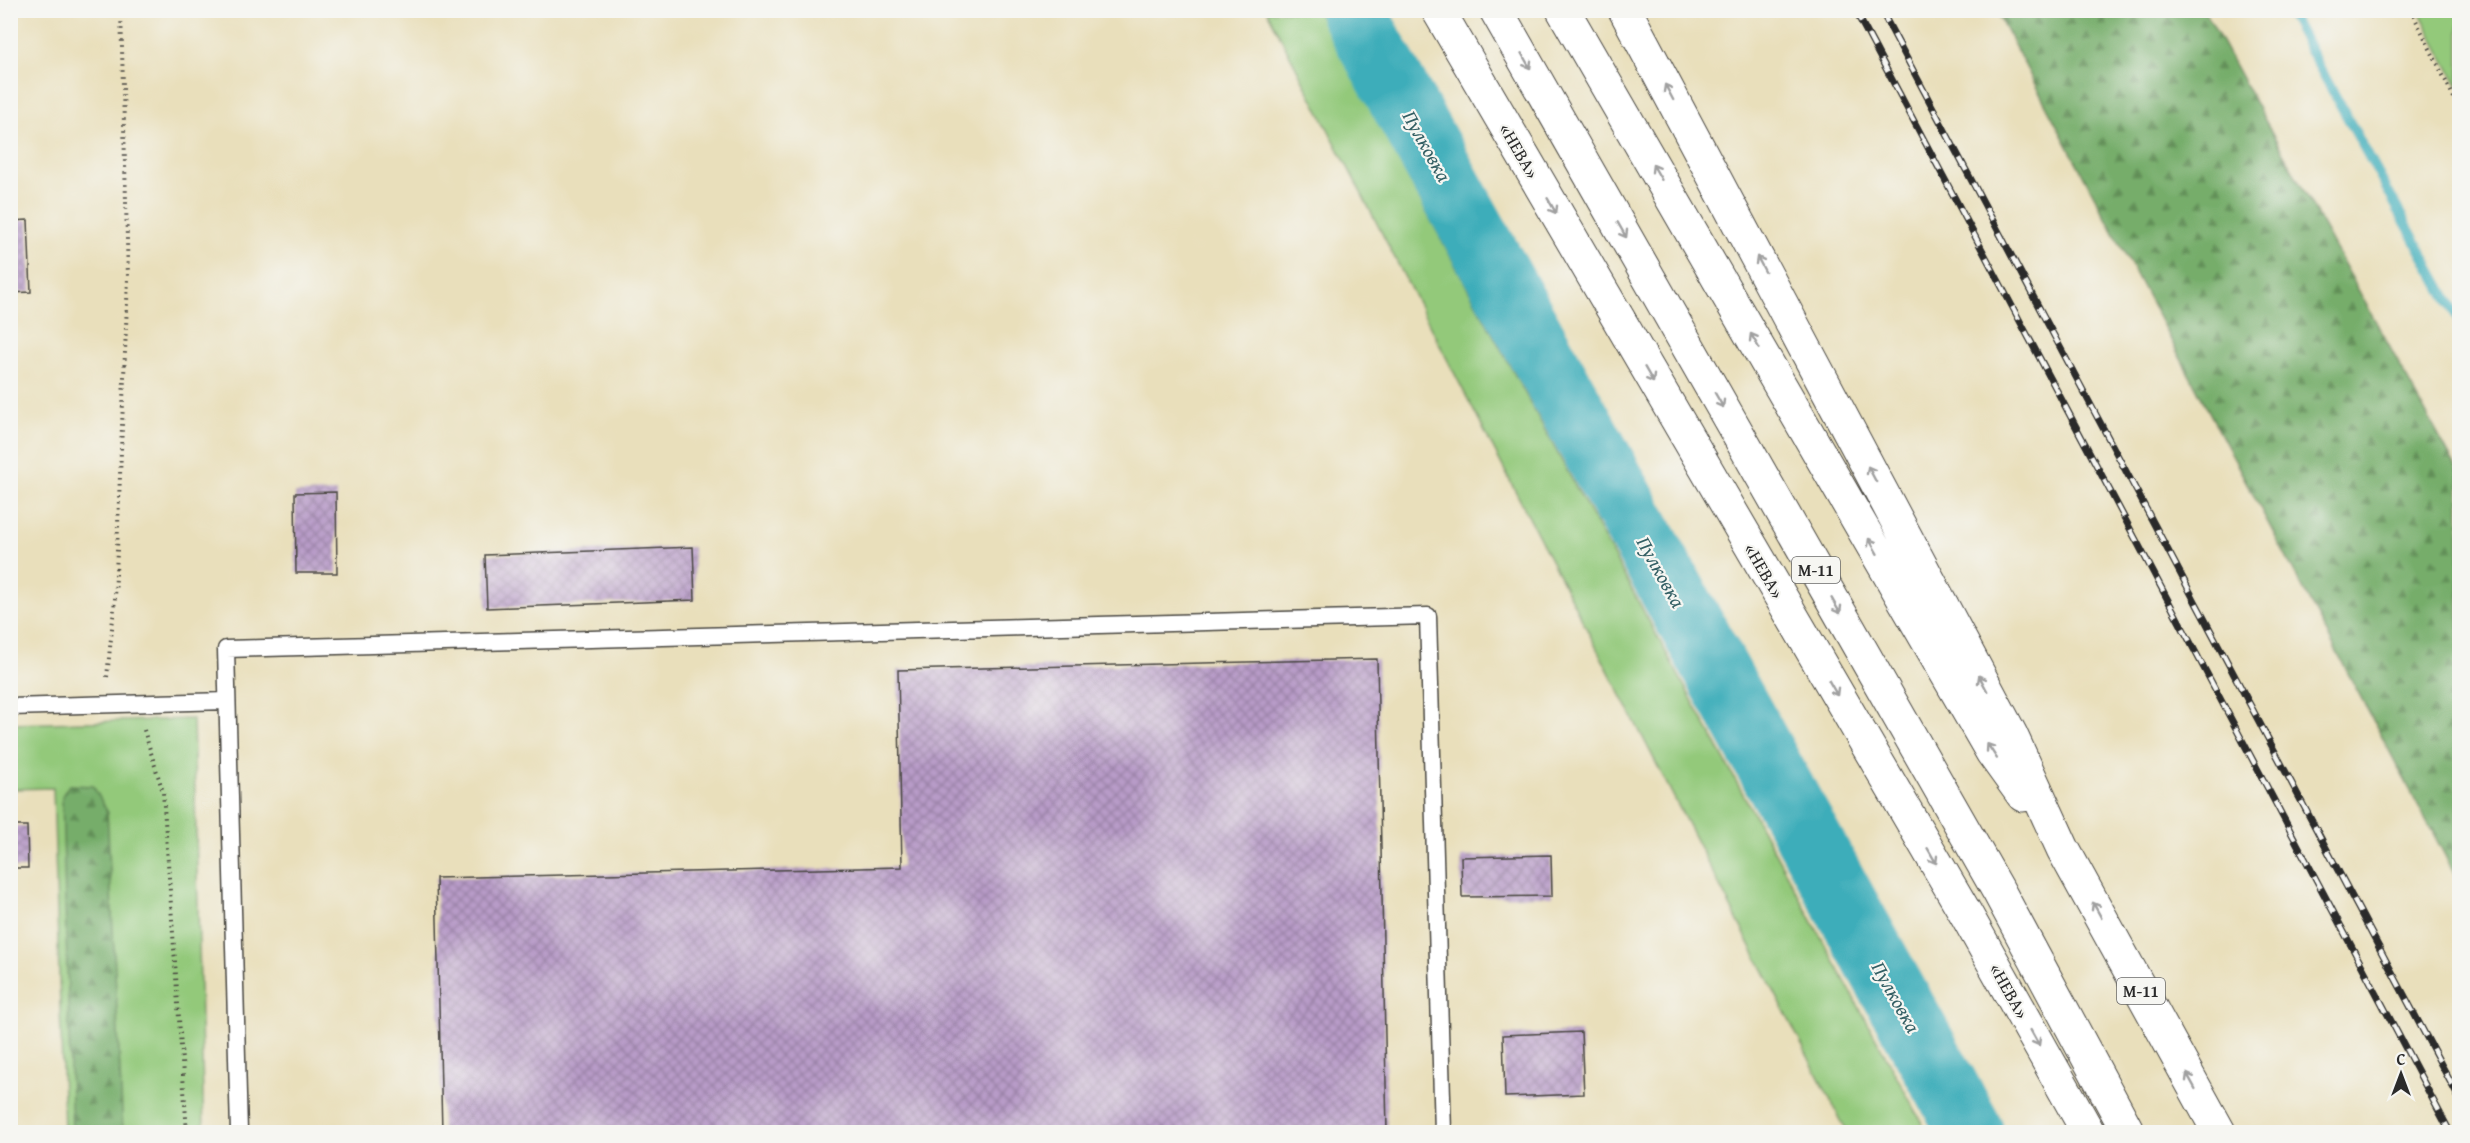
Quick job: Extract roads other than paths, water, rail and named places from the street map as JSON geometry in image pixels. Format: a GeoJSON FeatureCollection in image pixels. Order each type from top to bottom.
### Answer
{"type":"FeatureCollection","features":[{"type":"Feature","properties":{"kind":"highway","name":"«НЕВА»"},"geometry":{"type":"LineString","coordinates":[[1438,10],[1966,914],[2088,1132]]}},
{"type":"Feature","properties":{"kind":"highway","name":"«НЕВА»"},"geometry":{"type":"LineString","coordinates":[[1496,10],[1998,890],[2128,1132]]}},
{"type":"Feature","properties":{"kind":"highway","name":"М-11"},"geometry":{"type":"LineString","coordinates":[[1563,10],[1992,752],[2063,849]]}},
{"type":"Feature","properties":{"kind":"highway","name":"М-11"},"geometry":{"type":"LineString","coordinates":[[1625,10],[2011,735],[2063,849],[2219,1132]]}},
{"type":"Feature","properties":{"kind":"lane"},"geometry":{"type":"LineString","coordinates":[[239,1132],[225,649],[1428,616],[1443,1132]]}},
{"type":"Feature","properties":{"kind":"lane"},"geometry":{"type":"LineString","coordinates":[[10,707],[227,701]]}},
{"type":"Feature","properties":{"kind":"waterway","name":"Пулковка"},"geometry":{"type":"LineString","coordinates":[[1352,10],[1971,1132]]}},
{"type":"Feature","properties":{"kind":"waterway"},"geometry":{"type":"LineString","coordinates":[[2288,10],[2460,322]]}},
{"type":"Feature","properties":{"kind":"railway"},"geometry":{"type":"LineString","coordinates":[[1855,10],[2450,1132]]}},
{"type":"Feature","properties":{"kind":"railway"},"geometry":{"type":"LineString","coordinates":[[1881,10],[2460,1100]]}}]}
